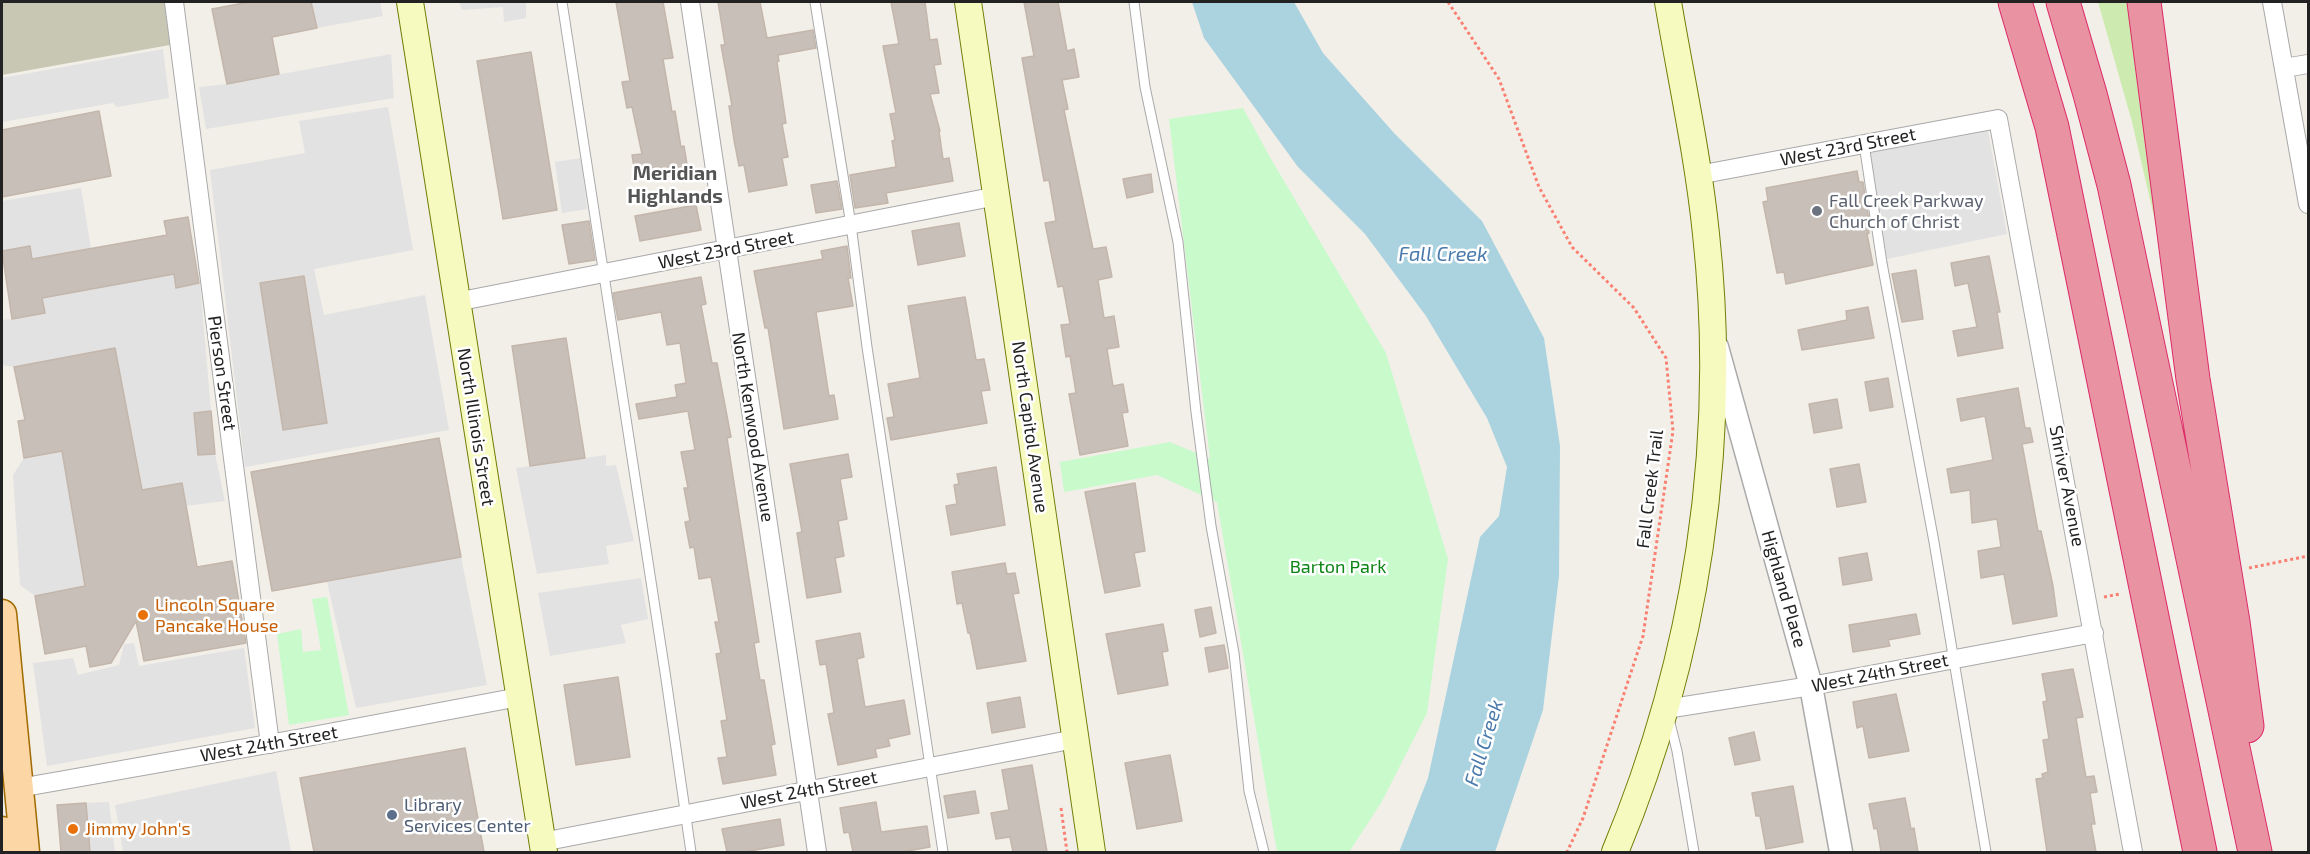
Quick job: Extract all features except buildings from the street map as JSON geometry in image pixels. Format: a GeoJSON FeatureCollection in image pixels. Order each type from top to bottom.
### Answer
{"type":"FeatureCollection","features":[{"type":"Feature","properties":{"kind":"highway"},"geometry":{"type":"LineString","coordinates":[[2015,2],[2052,128],[2200,852]]}},
{"type":"Feature","properties":{"kind":"highway"},"geometry":{"type":"LineString","coordinates":[[2063,2],[2114,185],[2255,852]]}},
{"type":"Feature","properties":{"kind":"highway"},"geometry":{"type":"LineString","coordinates":[[2144,2],[2193,379],[2233,622],[2265,852]]}},
{"type":"Feature","properties":{"kind":"main road","name":"North Illinois Street"},"geometry":{"type":"LineString","coordinates":[[410,2],[543,847]]}},
{"type":"Feature","properties":{"kind":"main road","name":"North Capitol Avenue"},"geometry":{"type":"LineString","coordinates":[[968,2],[1092,852]]}},
{"type":"Feature","properties":{"kind":"main road"},"geometry":{"type":"LineString","coordinates":[[1615,852],[1643,782],[1666,709],[1687,619],[1708,490],[1712,427],[1712,329],[1708,253],[1698,175],[1668,2]]}},
{"type":"Feature","properties":{"kind":"main road"},"geometry":{"type":"LineString","coordinates":[[2,614],[26,852]]}},
{"type":"Feature","properties":{"kind":"main road"},"geometry":{"type":"LineString","coordinates":[[2,831],[4,852]]}},
{"type":"Feature","properties":{"kind":"street","name":"Pierson Street"},"geometry":{"type":"LineString","coordinates":[[174,2],[228,471],[270,744]]}},
{"type":"Feature","properties":{"kind":"street","name":"North Kenwood Avenue"},"geometry":{"type":"LineString","coordinates":[[690,2],[817,852]]}},
{"type":"Feature","properties":{"kind":"street"},"geometry":{"type":"LineString","coordinates":[[2272,2],[2308,204]]}},
{"type":"Feature","properties":{"kind":"street"},"geometry":{"type":"LineString","coordinates":[[2284,68],[2308,64]]}},
{"type":"Feature","properties":{"kind":"street","name":"West 23rd Street"},"geometry":{"type":"LineString","coordinates":[[1698,175],[1998,119]]}},
{"type":"Feature","properties":{"kind":"street","name":"Shriver Avenue"},"geometry":{"type":"LineString","coordinates":[[1998,119],[2133,852]]}},
{"type":"Feature","properties":{"kind":"street","name":"West 23rd Street"},"geometry":{"type":"LineString","coordinates":[[456,302],[997,196]]}},
{"type":"Feature","properties":{"kind":"street","name":"Highland Place"},"geometry":{"type":"LineString","coordinates":[[1712,329],[1811,686],[1841,852]]}},
{"type":"Feature","properties":{"kind":"street","name":"West 24th Street"},"geometry":{"type":"LineString","coordinates":[[1666,709],[1811,686],[2094,633]]}},
{"type":"Feature","properties":{"kind":"street","name":"West 24th Street"},"geometry":{"type":"LineString","coordinates":[[20,788],[519,697]]}},
{"type":"Feature","properties":{"kind":"street","name":"West 24th Street"},"geometry":{"type":"LineString","coordinates":[[543,847],[685,814],[1076,739]]}},
{"type":"Feature","properties":{"kind":"lane"},"geometry":{"type":"LineString","coordinates":[[562,2],[691,852]]}},
{"type":"Feature","properties":{"kind":"lane"},"geometry":{"type":"LineString","coordinates":[[815,2],[851,225],[872,381],[943,852]]}},
{"type":"Feature","properties":{"kind":"lane"},"geometry":{"type":"LineString","coordinates":[[1134,2],[1145,87],[1178,242],[1211,526],[1234,653],[1249,791],[1264,852]]}},
{"type":"Feature","properties":{"kind":"lane"},"geometry":{"type":"LineString","coordinates":[[1864,144],[1882,263],[1932,530],[1986,852]]}},
{"type":"Feature","properties":{"kind":"lane"},"geometry":{"type":"LineString","coordinates":[[1666,709],[1677,751],[1694,852]]}},
{"type":"Feature","properties":{"kind":"path","name":"Fall Creek Trail"},"geometry":{"type":"LineString","coordinates":[[1448,2],[1499,79],[1539,187],[1572,247],[1634,308],[1666,358],[1673,431],[1643,636],[1583,818],[1567,852]]}},
{"type":"Feature","properties":{"kind":"path"},"geometry":{"type":"LineString","coordinates":[[2248,568],[2308,556]]}},
{"type":"Feature","properties":{"kind":"shaded area"},"geometry":{"type":"Polygon","coordinates":[[[2,2],[165,2],[170,45],[2,75],[2,2]]]}},
{"type":"Feature","properties":{"kind":"shaded area"},"geometry":{"type":"Polygon","coordinates":[[[311,2],[380,2],[383,16],[317,28],[311,2]]]}},
{"type":"Feature","properties":{"kind":"shaded area"},"geometry":{"type":"Polygon","coordinates":[[[459,2],[526,2],[526,18],[504,22],[503,7],[462,10],[459,2]]]}},
{"type":"Feature","properties":{"kind":"shaded area"},"geometry":{"type":"Polygon","coordinates":[[[163,49],[169,98],[117,107],[113,103],[2,122],[2,78],[163,49]]]}},
{"type":"Feature","properties":{"kind":"shaded area"},"geometry":{"type":"Polygon","coordinates":[[[391,54],[394,98],[206,129],[199,87],[391,54]]]}},
{"type":"Feature","properties":{"kind":"shaded area"},"geometry":{"type":"Polygon","coordinates":[[[388,107],[413,250],[314,269],[324,315],[425,295],[449,430],[245,467],[210,170],[305,153],[299,121],[388,107]],[[304,276],[260,283],[284,430],[327,423],[304,276]]]}},
{"type":"Feature","properties":{"kind":"shaded area"},"geometry":{"type":"Polygon","coordinates":[[[1988,131],[2007,234],[1887,259],[1870,153],[1988,131]]]}},
{"type":"Feature","properties":{"kind":"shaded area"},"geometry":{"type":"Polygon","coordinates":[[[581,158],[587,209],[562,213],[555,162],[581,158]]]}},
{"type":"Feature","properties":{"kind":"shaded area"},"geometry":{"type":"Polygon","coordinates":[[[81,188],[91,248],[32,259],[29,246],[2,251],[2,201],[81,188]]]}},
{"type":"Feature","properties":{"kind":"shaded area"},"geometry":{"type":"Polygon","coordinates":[[[174,274],[177,287],[200,283],[211,411],[198,455],[215,454],[225,501],[185,506],[182,483],[142,490],[115,348],[14,367],[2,365],[2,320],[12,319],[42,298],[174,274]]]}},
{"type":"Feature","properties":{"kind":"shaded area"},"geometry":{"type":"Polygon","coordinates":[[[62,451],[85,586],[35,596],[20,585],[13,475],[24,458],[62,451]]]}},
{"type":"Feature","properties":{"kind":"shaded area"},"geometry":{"type":"Polygon","coordinates":[[[606,455],[606,466],[616,465],[634,541],[606,546],[609,564],[537,574],[516,468],[606,455]]]}},
{"type":"Feature","properties":{"kind":"shaded area"},"geometry":{"type":"Polygon","coordinates":[[[461,557],[487,685],[356,708],[327,582],[461,557]]]}},
{"type":"Feature","properties":{"kind":"shaded area"},"geometry":{"type":"Polygon","coordinates":[[[641,578],[648,619],[621,625],[626,643],[550,656],[538,593],[641,578]]]}},
{"type":"Feature","properties":{"kind":"shaded area"},"geometry":{"type":"Polygon","coordinates":[[[134,643],[139,666],[244,648],[255,728],[47,766],[33,663],[73,658],[78,675],[119,665],[124,644],[134,643]]]}},
{"type":"Feature","properties":{"kind":"shaded area"},"geometry":{"type":"Polygon","coordinates":[[[276,771],[291,852],[123,852],[115,805],[276,771]]]}},
{"type":"Feature","properties":{"kind":"shaded area"},"geometry":{"type":"Polygon","coordinates":[[[109,802],[115,852],[90,852],[86,803],[109,802]]]}},
{"type":"Feature","properties":{"kind":"green space"},"geometry":{"type":"Polygon","coordinates":[[[2098,2],[2135,2],[2158,234],[2132,122],[2098,2]]]}},
{"type":"Feature","properties":{"kind":"green space","name":"Barton Park"},"geometry":{"type":"Polygon","coordinates":[[[1243,108],[1386,353],[1448,559],[1427,713],[1381,803],[1349,852],[1277,852],[1217,502],[1157,475],[1064,492],[1060,462],[1170,442],[1210,459],[1169,119],[1243,108]]]}},
{"type":"Feature","properties":{"kind":"green space"},"geometry":{"type":"Polygon","coordinates":[[[327,597],[349,715],[289,725],[277,634],[301,629],[303,652],[321,650],[312,599],[327,597]]]}},
{"type":"Feature","properties":{"kind":"water","name":"Fall Creek"},"geometry":{"type":"Polygon","coordinates":[[[1192,2],[1294,2],[1323,53],[1394,133],[1482,221],[1544,338],[1560,446],[1559,576],[1543,710],[1495,852],[1399,852],[1428,778],[1480,537],[1499,516],[1507,467],[1487,418],[1426,316],[1365,234],[1298,167],[1204,38],[1192,2]]]}},
{"type":"Feature","properties":{"kind":"place","name":"Fall Creek Parkway Church of Christ"},"geometry":{"type":"Point","coordinates":[1817,211]}},
{"type":"Feature","properties":{"kind":"place","name":"Lincoln Square Pancake House"},"geometry":{"type":"Point","coordinates":[143,615]}},
{"type":"Feature","properties":{"kind":"place","name":"Library Services Center"},"geometry":{"type":"Point","coordinates":[392,815]}},
{"type":"Feature","properties":{"kind":"place","name":"Jimmy John's"},"geometry":{"type":"Point","coordinates":[73,829]}},
{"type":"Feature","properties":{"kind":"district","name":"Meridian Highlands"},"geometry":{"type":"Point","coordinates":[675,184]}}]}
